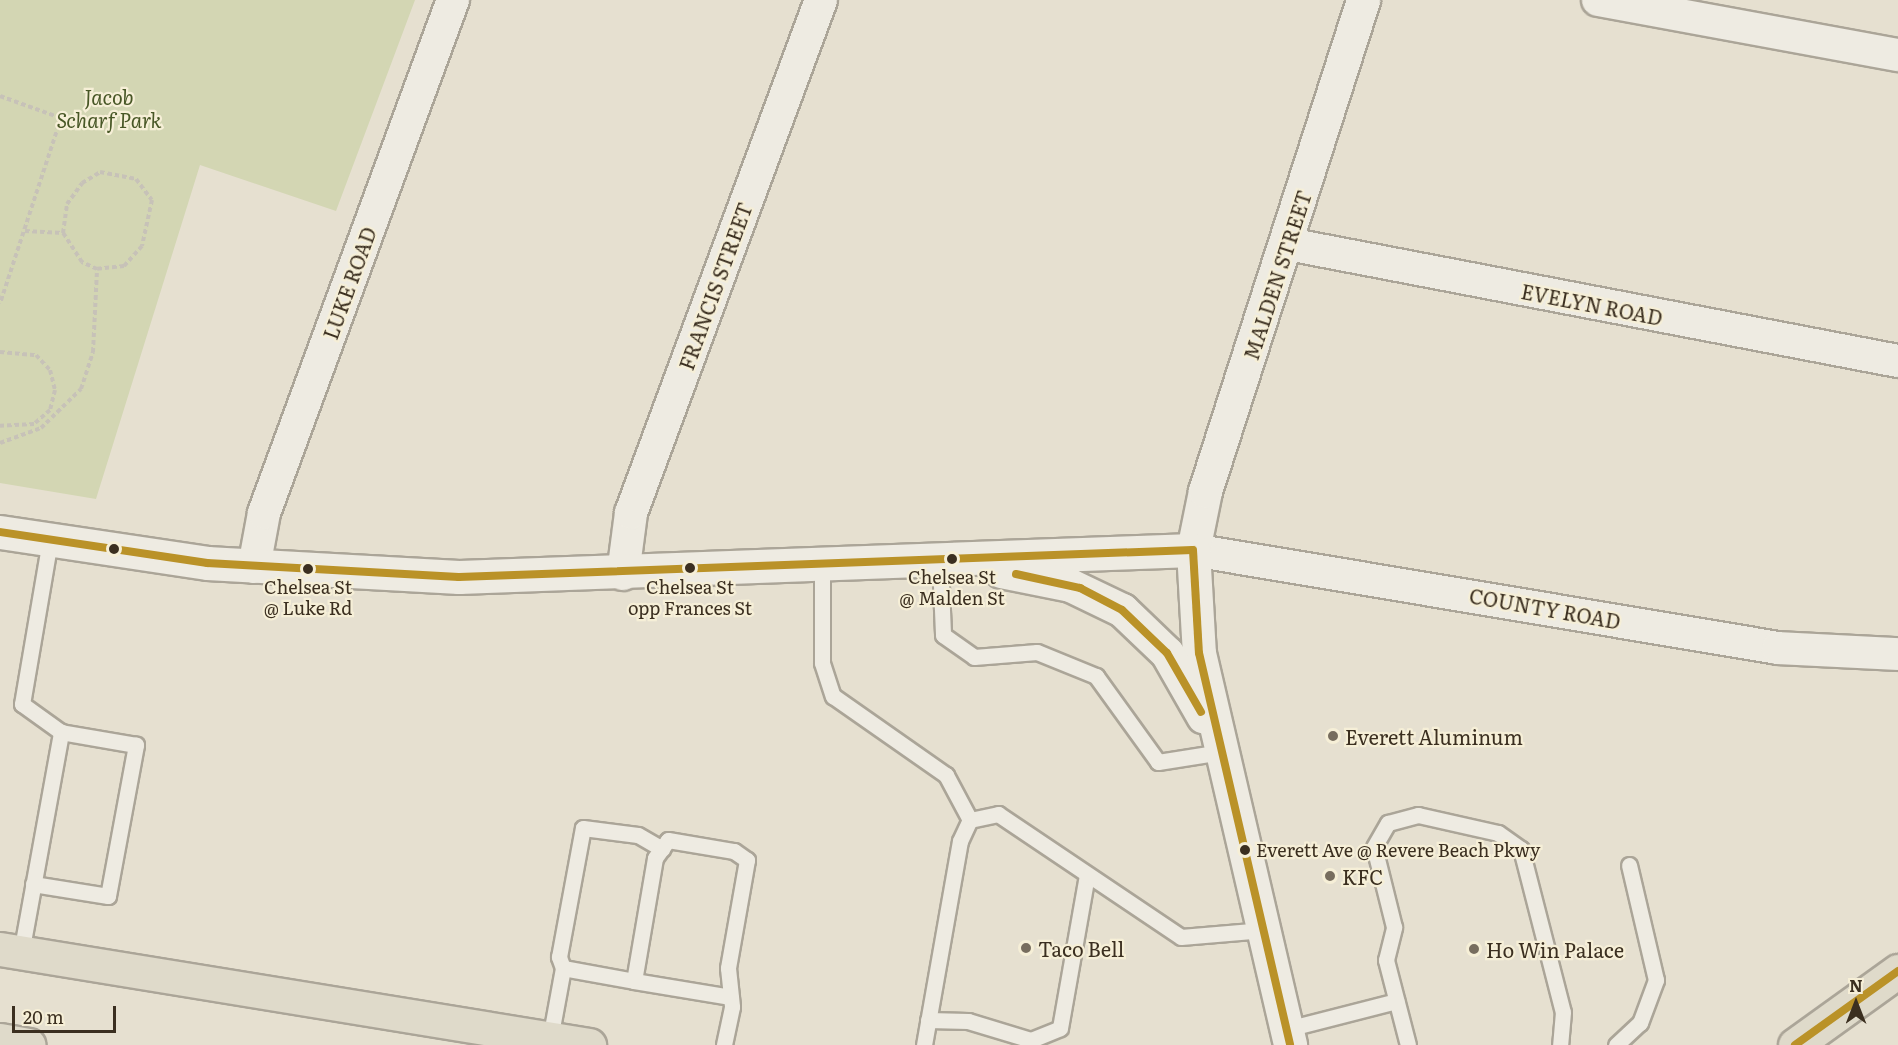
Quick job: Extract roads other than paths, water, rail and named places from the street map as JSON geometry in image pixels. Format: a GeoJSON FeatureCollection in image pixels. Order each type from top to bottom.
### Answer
{"type":"FeatureCollection","features":[{"type":"Feature","properties":{"kind":"highway"},"geometry":{"type":"LineString","coordinates":[[10,951],[459,1035],[550,1039],[589,1045]]}},
{"type":"Feature","properties":{"kind":"highway"},"geometry":{"type":"LineString","coordinates":[[1795,1045],[1898,971]]}},
{"type":"Feature","properties":{"kind":"highway"},"geometry":{"type":"LineString","coordinates":[[0,1040],[29,1045]]}},
{"type":"Feature","properties":{"kind":"main road","name":"MALDEN STREET"},"geometry":{"type":"LineString","coordinates":[[1221,752],[1195,630],[1193,550],[1205,491],[1288,244],[1363,0]]}},
{"type":"Feature","properties":{"kind":"main road"},"geometry":{"type":"LineString","coordinates":[[0,532],[254,567],[448,577],[623,574],[1193,550]]}},
{"type":"Feature","properties":{"kind":"main road"},"geometry":{"type":"LineString","coordinates":[[940,562],[1070,585],[1122,610],[1167,653],[1221,752],[1289,1037]]}},
{"type":"Feature","properties":{"kind":"street","name":"LUKE ROAD"},"geometry":{"type":"LineString","coordinates":[[254,567],[264,513],[453,0]]}},
{"type":"Feature","properties":{"kind":"street","name":"FRANCIS STREET"},"geometry":{"type":"LineString","coordinates":[[623,574],[631,513],[821,0]]}},
{"type":"Feature","properties":{"kind":"street"},"geometry":{"type":"LineString","coordinates":[[1598,0],[1898,55]]}},
{"type":"Feature","properties":{"kind":"street","name":"EVELYN ROAD"},"geometry":{"type":"LineString","coordinates":[[1288,244],[1898,361]]}},
{"type":"Feature","properties":{"kind":"street","name":"COUNTY ROAD"},"geometry":{"type":"LineString","coordinates":[[1193,550],[1778,648],[1898,654]]}},
{"type":"Feature","properties":{"kind":"lane"},"geometry":{"type":"LineString","coordinates":[[33,884],[108,896],[136,745],[61,732],[22,704],[50,540]]}},
{"type":"Feature","properties":{"kind":"lane"},"geometry":{"type":"LineString","coordinates":[[940,562],[943,635],[974,657],[1037,652],[1096,676],[1158,762],[1221,752]]}},
{"type":"Feature","properties":{"kind":"lane"},"geometry":{"type":"LineString","coordinates":[[822,566],[822,663],[833,696],[946,775],[970,819]]}},
{"type":"Feature","properties":{"kind":"lane"},"geometry":{"type":"LineString","coordinates":[[10,951],[33,884],[61,732]]}},
{"type":"Feature","properties":{"kind":"lane"},"geometry":{"type":"LineString","coordinates":[[970,819],[998,814],[1181,937],[1264,930]]}},
{"type":"Feature","properties":{"kind":"lane"},"geometry":{"type":"LineString","coordinates":[[1408,1045],[1386,960],[1394,927],[1374,847],[1388,823],[1418,815],[1498,833],[1515,842],[1524,856],[1563,1012],[1560,1045]]}},
{"type":"Feature","properties":{"kind":"lane"},"geometry":{"type":"LineString","coordinates":[[924,1045],[960,841],[970,819]]}},
{"type":"Feature","properties":{"kind":"lane"},"geometry":{"type":"LineString","coordinates":[[550,1039],[562,968],[559,957],[583,828],[638,834],[662,849]]}},
{"type":"Feature","properties":{"kind":"lane"},"geometry":{"type":"LineString","coordinates":[[634,981],[655,858],[668,840],[734,851],[747,860],[728,968],[731,997],[724,1045]]}},
{"type":"Feature","properties":{"kind":"lane"},"geometry":{"type":"LineString","coordinates":[[1616,1045],[1640,1023],[1656,980],[1629,864]]}},
{"type":"Feature","properties":{"kind":"lane"},"geometry":{"type":"LineString","coordinates":[[928,1020],[968,1021],[1031,1040],[1060,1028],[1088,875]]}},
{"type":"Feature","properties":{"kind":"lane"},"geometry":{"type":"LineString","coordinates":[[562,968],[731,997]]}},
{"type":"Feature","properties":{"kind":"lane"},"geometry":{"type":"LineString","coordinates":[[1289,1037],[1396,1001]]}},
{"type":"Feature","properties":{"kind":"place","name":"Chelsea St @ Malden St"},"geometry":{"type":"Point","coordinates":[952,559]}},
{"type":"Feature","properties":{"kind":"place","name":"Chelsea St opp Frances St"},"geometry":{"type":"Point","coordinates":[690,568]}},
{"type":"Feature","properties":{"kind":"place","name":"Chelsea St @ Luke Rd"},"geometry":{"type":"Point","coordinates":[308,569]}},
{"type":"Feature","properties":{"kind":"place","name":"Everett Aluminum"},"geometry":{"type":"Point","coordinates":[1333,736]}},
{"type":"Feature","properties":{"kind":"place","name":"Everett Ave @ Revere Beach Pkwy"},"geometry":{"type":"Point","coordinates":[1245,850]}},
{"type":"Feature","properties":{"kind":"place","name":"KFC"},"geometry":{"type":"Point","coordinates":[1330,876]}},
{"type":"Feature","properties":{"kind":"place","name":"Taco Bell"},"geometry":{"type":"Point","coordinates":[1026,948]}},
{"type":"Feature","properties":{"kind":"place","name":"Ho Win Palace"},"geometry":{"type":"Point","coordinates":[1474,949]}},
{"type":"Feature","properties":{"kind":"park label","name":"Jacob Scharf Park"},"geometry":{"type":"Point","coordinates":[109,108]}}]}
